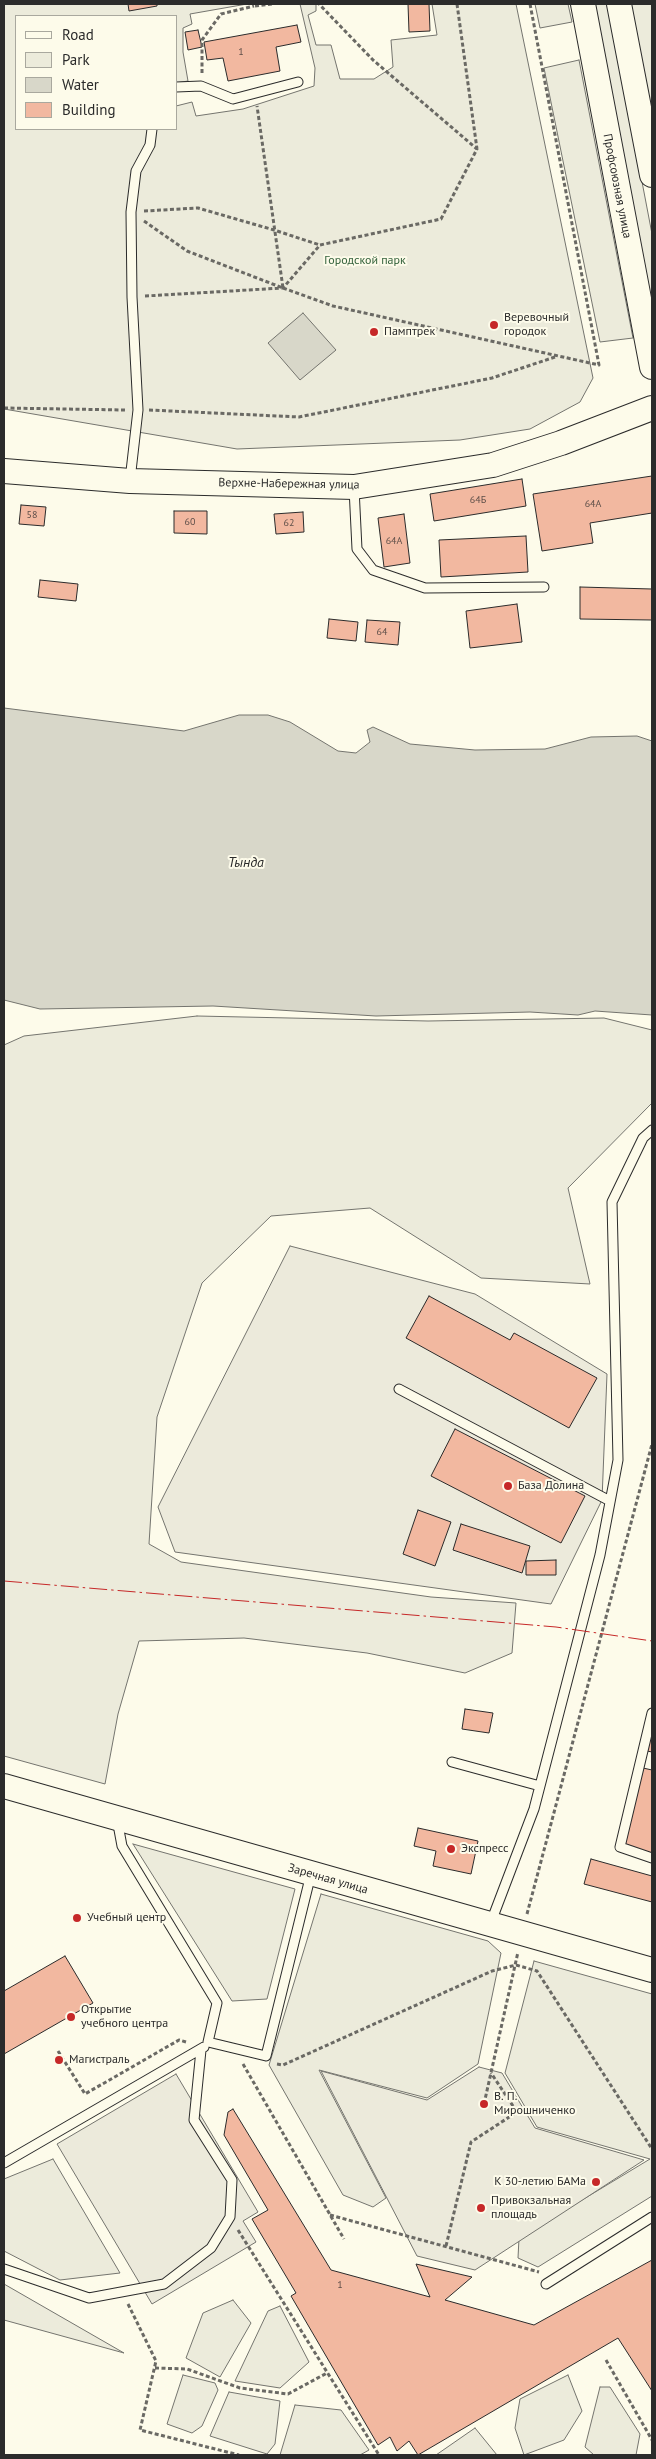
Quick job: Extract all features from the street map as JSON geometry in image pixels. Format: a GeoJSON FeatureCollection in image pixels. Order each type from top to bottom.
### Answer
{"type":"FeatureCollection","features":[{"type":"Feature","properties":{"kind":"street","name":"Профсоюзная улица"},"geometry":{"type":"LineString","coordinates":[[583,4],[649,338],[652,367]]}},
{"type":"Feature","properties":{"kind":"street"},"geometry":{"type":"LineString","coordinates":[[619,4],[652,175]]}},
{"type":"Feature","properties":{"kind":"street","name":"Верхне-Набережная улица"},"geometry":{"type":"LineString","coordinates":[[4,471],[130,481],[354,488],[493,465],[561,443],[652,408]]}},
{"type":"Feature","properties":{"kind":"street","name":"Заречная улица"},"geometry":{"type":"LineString","coordinates":[[4,1786],[117,1820],[652,1970]]}},
{"type":"Feature","properties":{"kind":"lane"},"geometry":{"type":"LineString","coordinates":[[178,87],[202,86],[233,99],[298,82]]}},
{"type":"Feature","properties":{"kind":"lane"},"geometry":{"type":"LineString","coordinates":[[130,481],[138,410],[132,297],[131,212],[136,171],[150,146],[152,130]]}},
{"type":"Feature","properties":{"kind":"lane"},"geometry":{"type":"LineString","coordinates":[[354,488],[356,549],[373,570],[425,588],[544,587]]}},
{"type":"Feature","properties":{"kind":"lane"},"geometry":{"type":"LineString","coordinates":[[490,1925],[534,1809],[600,1555],[618,1460],[612,1202],[643,1138],[652,1130]]}},
{"type":"Feature","properties":{"kind":"lane"},"geometry":{"type":"LineString","coordinates":[[399,1389],[610,1501]]}},
{"type":"Feature","properties":{"kind":"lane"},"geometry":{"type":"LineString","coordinates":[[652,1713],[620,1847],[652,1858]]}},
{"type":"Feature","properties":{"kind":"lane"},"geometry":{"type":"LineString","coordinates":[[452,1762],[540,1786]]}},
{"type":"Feature","properties":{"kind":"lane"},"geometry":{"type":"LineString","coordinates":[[4,2163],[201,2050],[208,2042],[217,2003],[122,1846],[117,1820]]}},
{"type":"Feature","properties":{"kind":"lane"},"geometry":{"type":"LineString","coordinates":[[208,2042],[266,2056],[311,1874]]}},
{"type":"Feature","properties":{"kind":"lane"},"geometry":{"type":"LineString","coordinates":[[4,2269],[89,2298],[164,2284],[211,2248],[230,2216],[232,2180],[194,2120],[201,2050]]}},
{"type":"Feature","properties":{"kind":"lane"},"geometry":{"type":"LineString","coordinates":[[546,2284],[652,2217]]}},
{"type":"Feature","properties":{"kind":"path"},"geometry":{"type":"LineString","coordinates":[[202,86],[202,40],[221,14],[254,5],[272,4]]}},
{"type":"Feature","properties":{"kind":"path"},"geometry":{"type":"LineString","coordinates":[[319,4],[373,60],[477,149]]}},
{"type":"Feature","properties":{"kind":"path"},"geometry":{"type":"LineString","coordinates":[[131,212],[198,208],[320,245],[441,219],[477,149],[457,4]]}},
{"type":"Feature","properties":{"kind":"path"},"geometry":{"type":"LineString","coordinates":[[131,212],[187,251],[333,306],[599,365],[530,4]]}},
{"type":"Feature","properties":{"kind":"path"},"geometry":{"type":"LineString","coordinates":[[255,93],[282,288]]}},
{"type":"Feature","properties":{"kind":"path"},"geometry":{"type":"LineString","coordinates":[[132,297],[282,288],[320,245]]}},
{"type":"Feature","properties":{"kind":"path"},"geometry":{"type":"LineString","coordinates":[[4,408],[138,410],[299,417],[492,378],[557,356]]}},
{"type":"Feature","properties":{"kind":"path"},"geometry":{"type":"LineString","coordinates":[[484,2104],[522,1933],[652,1444]]}},
{"type":"Feature","properties":{"kind":"path"},"geometry":{"type":"LineString","coordinates":[[516,1965],[537,1971],[652,2149]]}},
{"type":"Feature","properties":{"kind":"path"},"geometry":{"type":"LineString","coordinates":[[238,2055],[344,2239]]}},
{"type":"Feature","properties":{"kind":"path"},"geometry":{"type":"LineString","coordinates":[[446,2246],[471,2142],[517,2112],[491,2073]]}},
{"type":"Feature","properties":{"kind":"path"},"geometry":{"type":"LineString","coordinates":[[330,2214],[558,2277]]}},
{"type":"Feature","properties":{"kind":"path"},"geometry":{"type":"LineString","coordinates":[[230,2216],[379,2455]]}},
{"type":"Feature","properties":{"kind":"path"},"geometry":{"type":"LineString","coordinates":[[123,2292],[156,2362],[140,2430],[239,2455]]}},
{"type":"Feature","properties":{"kind":"path"},"geometry":{"type":"LineString","coordinates":[[606,2360],[652,2440]]}},
{"type":"Feature","properties":{"kind":"path"},"geometry":{"type":"LineString","coordinates":[[155,2368],[187,2369],[240,2388],[288,2394],[328,2373]]}},
{"type":"Feature","properties":{"kind":"green space","name":"Городской парк"},"geometry":{"type":"Polygon","coordinates":[[[4,4],[247,4],[190,14],[192,24],[183,28],[183,52],[188,81],[178,83],[178,15],[15,15],[15,130],[178,130],[178,106],[192,102],[196,116],[243,109],[314,86],[315,68],[300,4],[316,4],[316,11],[308,15],[316,45],[331,45],[340,79],[374,79],[393,67],[391,40],[437,35],[432,4],[516,4],[593,378],[580,402],[530,429],[460,440],[237,449],[4,409],[4,4]]]}},
{"type":"Feature","properties":{"kind":"green space"},"geometry":{"type":"Polygon","coordinates":[[[535,4],[568,4],[572,22],[540,28],[535,4]]]}},
{"type":"Feature","properties":{"kind":"green space"},"geometry":{"type":"Polygon","coordinates":[[[593,4],[608,4],[652,234],[652,309],[593,4]]]}},
{"type":"Feature","properties":{"kind":"green space"},"geometry":{"type":"Polygon","coordinates":[[[627,4],[652,4],[652,135],[627,4]]]}},
{"type":"Feature","properties":{"kind":"green space"},"geometry":{"type":"Polygon","coordinates":[[[579,60],[633,338],[600,342],[544,68],[579,60]]]}},
{"type":"Feature","properties":{"kind":"green space"},"geometry":{"type":"Polygon","coordinates":[[[197,1016],[428,1021],[604,1018],[652,1030],[652,1103],[568,1188],[590,1284],[481,1278],[370,1208],[271,1216],[202,1283],[157,1417],[149,1544],[181,1562],[431,1597],[516,1603],[512,1653],[465,1673],[367,1653],[244,1638],[139,1641],[118,1714],[105,1784],[4,1756],[4,1045],[24,1036],[197,1016]]]}},
{"type":"Feature","properties":{"kind":"green space"},"geometry":{"type":"Polygon","coordinates":[[[133,1844],[295,1889],[267,1999],[232,2001],[133,1844]]]}},
{"type":"Feature","properties":{"kind":"green space"},"geometry":{"type":"Polygon","coordinates":[[[321,1894],[488,1941],[501,1953],[478,2064],[427,2098],[319,2070],[386,2198],[373,2207],[343,2195],[269,2065],[321,1894]]]}},
{"type":"Feature","properties":{"kind":"green space"},"geometry":{"type":"Polygon","coordinates":[[[534,1961],[652,1994],[652,2196],[538,2267],[518,2258],[519,2238],[650,2159],[537,2127],[505,2073],[534,1961]]]}},
{"type":"Feature","properties":{"kind":"green space"},"geometry":{"type":"Polygon","coordinates":[[[53,2159],[120,2273],[60,2280],[4,2251],[4,2179],[53,2159]]]}},
{"type":"Feature","properties":{"kind":"green space"},"geometry":{"type":"Polygon","coordinates":[[[4,2284],[124,2353],[4,2320],[4,2284]]]}},
{"type":"Feature","properties":{"kind":"green space"},"geometry":{"type":"Polygon","coordinates":[[[233,2300],[251,2323],[220,2377],[186,2358],[203,2313],[233,2300]]]}},
{"type":"Feature","properties":{"kind":"green space"},"geometry":{"type":"Polygon","coordinates":[[[280,2306],[309,2362],[280,2388],[235,2381],[268,2311],[280,2306]]]}},
{"type":"Feature","properties":{"kind":"green space"},"geometry":{"type":"Polygon","coordinates":[[[183,2375],[215,2383],[218,2390],[202,2426],[192,2433],[167,2424],[183,2375]]]}},
{"type":"Feature","properties":{"kind":"green space"},"geometry":{"type":"Polygon","coordinates":[[[568,2375],[582,2411],[564,2440],[524,2455],[515,2428],[520,2399],[568,2375]]]}},
{"type":"Feature","properties":{"kind":"green space"},"geometry":{"type":"Polygon","coordinates":[[[600,2387],[610,2387],[640,2434],[636,2455],[594,2455],[585,2447],[600,2387]]]}},
{"type":"Feature","properties":{"kind":"green space"},"geometry":{"type":"Polygon","coordinates":[[[229,2392],[280,2401],[275,2444],[267,2454],[210,2436],[229,2392]]]}},
{"type":"Feature","properties":{"kind":"green space"},"geometry":{"type":"Polygon","coordinates":[[[295,2405],[341,2410],[369,2450],[360,2455],[280,2455],[295,2405]]]}},
{"type":"Feature","properties":{"kind":"green space"},"geometry":{"type":"Polygon","coordinates":[[[475,2428],[497,2455],[436,2455],[475,2428]]]}},
{"type":"Feature","properties":{"kind":"shaded area"},"geometry":{"type":"Polygon","coordinates":[[[290,1246],[475,1294],[607,1374],[602,1500],[551,1604],[175,1552],[158,1507],[290,1246]]]}},
{"type":"Feature","properties":{"kind":"shaded area","name":"Привокзальная площадь"},"geometry":{"type":"Polygon","coordinates":[[[479,2067],[502,2073],[535,2128],[644,2160],[475,2270],[417,2256],[321,2071],[427,2100],[479,2067]]]}},
{"type":"Feature","properties":{"kind":"shaded area"},"geometry":{"type":"Polygon","coordinates":[[[176,2074],[258,2212],[243,2221],[256,2242],[152,2304],[57,2144],[176,2074]]]}},
{"type":"Feature","properties":{"kind":"water"},"geometry":{"type":"Polygon","coordinates":[[[303,313],[336,350],[300,380],[268,343],[303,313]]]}},
{"type":"Feature","properties":{"kind":"water","name":"Тында"},"geometry":{"type":"Polygon","coordinates":[[[4,708],[184,731],[239,715],[268,715],[290,722],[338,751],[356,753],[370,742],[367,730],[373,727],[410,744],[475,750],[545,749],[591,737],[637,736],[652,741],[652,1015],[595,1011],[578,1015],[530,1012],[376,1016],[213,1006],[40,1009],[4,1000],[4,708]]]}},
{"type":"Feature","properties":{"kind":"building"},"geometry":{"type":"Polygon","coordinates":[[[128,4],[157,4],[157,6],[129,11],[128,4]]]}},
{"type":"Feature","properties":{"kind":"building"},"geometry":{"type":"Polygon","coordinates":[[[408,4],[429,4],[430,31],[409,32],[408,4]]]}},
{"type":"Feature","properties":{"kind":"building"},"geometry":{"type":"Polygon","coordinates":[[[297,25],[301,42],[276,47],[280,71],[228,81],[223,58],[207,60],[204,42],[297,25]]]}},
{"type":"Feature","properties":{"kind":"building"},"geometry":{"type":"Polygon","coordinates":[[[198,30],[202,47],[188,50],[185,32],[198,30]]]}},
{"type":"Feature","properties":{"kind":"building"},"geometry":{"type":"Polygon","coordinates":[[[652,476],[652,513],[590,523],[593,543],[542,551],[533,494],[652,476]]]}},
{"type":"Feature","properties":{"kind":"building"},"geometry":{"type":"Polygon","coordinates":[[[522,479],[526,506],[434,521],[430,494],[522,479]]]}},
{"type":"Feature","properties":{"kind":"building"},"geometry":{"type":"Polygon","coordinates":[[[21,505],[46,507],[44,526],[19,524],[21,505]]]}},
{"type":"Feature","properties":{"kind":"building"},"geometry":{"type":"Polygon","coordinates":[[[174,511],[207,511],[207,534],[174,533],[174,511]]]}},
{"type":"Feature","properties":{"kind":"building"},"geometry":{"type":"Polygon","coordinates":[[[303,512],[304,532],[276,534],[274,514],[303,512]]]}},
{"type":"Feature","properties":{"kind":"building"},"geometry":{"type":"Polygon","coordinates":[[[404,514],[410,563],[384,567],[378,518],[404,514]]]}},
{"type":"Feature","properties":{"kind":"building"},"geometry":{"type":"Polygon","coordinates":[[[526,536],[528,572],[441,577],[439,540],[526,536]]]}},
{"type":"Feature","properties":{"kind":"building"},"geometry":{"type":"Polygon","coordinates":[[[40,580],[78,584],[76,601],[38,597],[40,580]]]}},
{"type":"Feature","properties":{"kind":"building"},"geometry":{"type":"Polygon","coordinates":[[[580,587],[652,589],[652,620],[580,619],[580,587]]]}},
{"type":"Feature","properties":{"kind":"building"},"geometry":{"type":"Polygon","coordinates":[[[517,604],[522,642],[470,648],[466,611],[517,604]]]}},
{"type":"Feature","properties":{"kind":"building"},"geometry":{"type":"Polygon","coordinates":[[[329,619],[358,622],[356,641],[327,638],[329,619]]]}},
{"type":"Feature","properties":{"kind":"building"},"geometry":{"type":"Polygon","coordinates":[[[367,620],[400,622],[398,645],[365,642],[367,620]]]}},
{"type":"Feature","properties":{"kind":"building"},"geometry":{"type":"Polygon","coordinates":[[[429,1296],[510,1340],[514,1333],[597,1378],[569,1428],[406,1338],[429,1296]]]}},
{"type":"Feature","properties":{"kind":"building","name":"База Долина"},"geometry":{"type":"Polygon","coordinates":[[[455,1429],[585,1496],[561,1543],[431,1476],[455,1429]]]}},
{"type":"Feature","properties":{"kind":"building"},"geometry":{"type":"Polygon","coordinates":[[[418,1510],[451,1522],[435,1566],[403,1554],[418,1510]]]}},
{"type":"Feature","properties":{"kind":"building"},"geometry":{"type":"Polygon","coordinates":[[[461,1524],[530,1546],[522,1573],[453,1550],[461,1524]]]}},
{"type":"Feature","properties":{"kind":"building"},"geometry":{"type":"Polygon","coordinates":[[[556,1560],[556,1575],[526,1575],[526,1561],[556,1560]]]}},
{"type":"Feature","properties":{"kind":"building"},"geometry":{"type":"Polygon","coordinates":[[[465,1709],[493,1713],[489,1733],[462,1729],[465,1709]]]}},
{"type":"Feature","properties":{"kind":"building"},"geometry":{"type":"Polygon","coordinates":[[[652,1728],[652,1752],[647,1751],[652,1728]]]}},
{"type":"Feature","properties":{"kind":"building"},"geometry":{"type":"Polygon","coordinates":[[[643,1768],[652,1770],[652,1859],[620,1851],[643,1768]]]}},
{"type":"Feature","properties":{"kind":"building","name":"Экспресс"},"geometry":{"type":"Polygon","coordinates":[[[418,1828],[478,1841],[471,1874],[433,1866],[436,1851],[414,1846],[418,1828]]]}},
{"type":"Feature","properties":{"kind":"building"},"geometry":{"type":"Polygon","coordinates":[[[591,1859],[652,1876],[652,1902],[584,1884],[591,1859]]]}},
{"type":"Feature","properties":{"kind":"building"},"geometry":{"type":"Polygon","coordinates":[[[65,1956],[93,2003],[4,2054],[4,1991],[65,1956]]]}},
{"type":"Feature","properties":{"kind":"building"},"geometry":{"type":"Polygon","coordinates":[[[233,2109],[331,2270],[430,2297],[416,2264],[472,2277],[445,2300],[534,2325],[652,2260],[652,2391],[618,2338],[418,2455],[409,2441],[397,2451],[390,2437],[378,2445],[291,2296],[296,2293],[252,2219],[268,2210],[224,2135],[228,2112],[233,2109]]]}},
{"type":"Feature","properties":{"kind":"power"},"geometry":{"type":"LineString","coordinates":[[4,1581],[556,1627],[652,1641]]}},
{"type":"Feature","properties":{"kind":"place","name":"Веревочный городок"},"geometry":{"type":"Point","coordinates":[494,325]}},
{"type":"Feature","properties":{"kind":"place","name":"Памптрек"},"geometry":{"type":"Point","coordinates":[374,332]}},
{"type":"Feature","properties":{"kind":"place","name":"База Долина"},"geometry":{"type":"Point","coordinates":[508,1486]}},
{"type":"Feature","properties":{"kind":"place","name":"Экспресс"},"geometry":{"type":"Point","coordinates":[451,1849]}},
{"type":"Feature","properties":{"kind":"place","name":"Учебный центр"},"geometry":{"type":"Point","coordinates":[77,1918]}},
{"type":"Feature","properties":{"kind":"place","name":"Открытие учебного центра"},"geometry":{"type":"Point","coordinates":[71,2017]}},
{"type":"Feature","properties":{"kind":"place","name":"Магистраль"},"geometry":{"type":"Point","coordinates":[59,2060]}},
{"type":"Feature","properties":{"kind":"place","name":"В. П. Мирошниченко"},"geometry":{"type":"Point","coordinates":[484,2104]}},
{"type":"Feature","properties":{"kind":"place","name":"К 30-летию БАМа"},"geometry":{"type":"Point","coordinates":[596,2182]}},
{"type":"Feature","properties":{"kind":"place","name":"Привокзальная площадь"},"geometry":{"type":"Point","coordinates":[481,2208]}}]}
